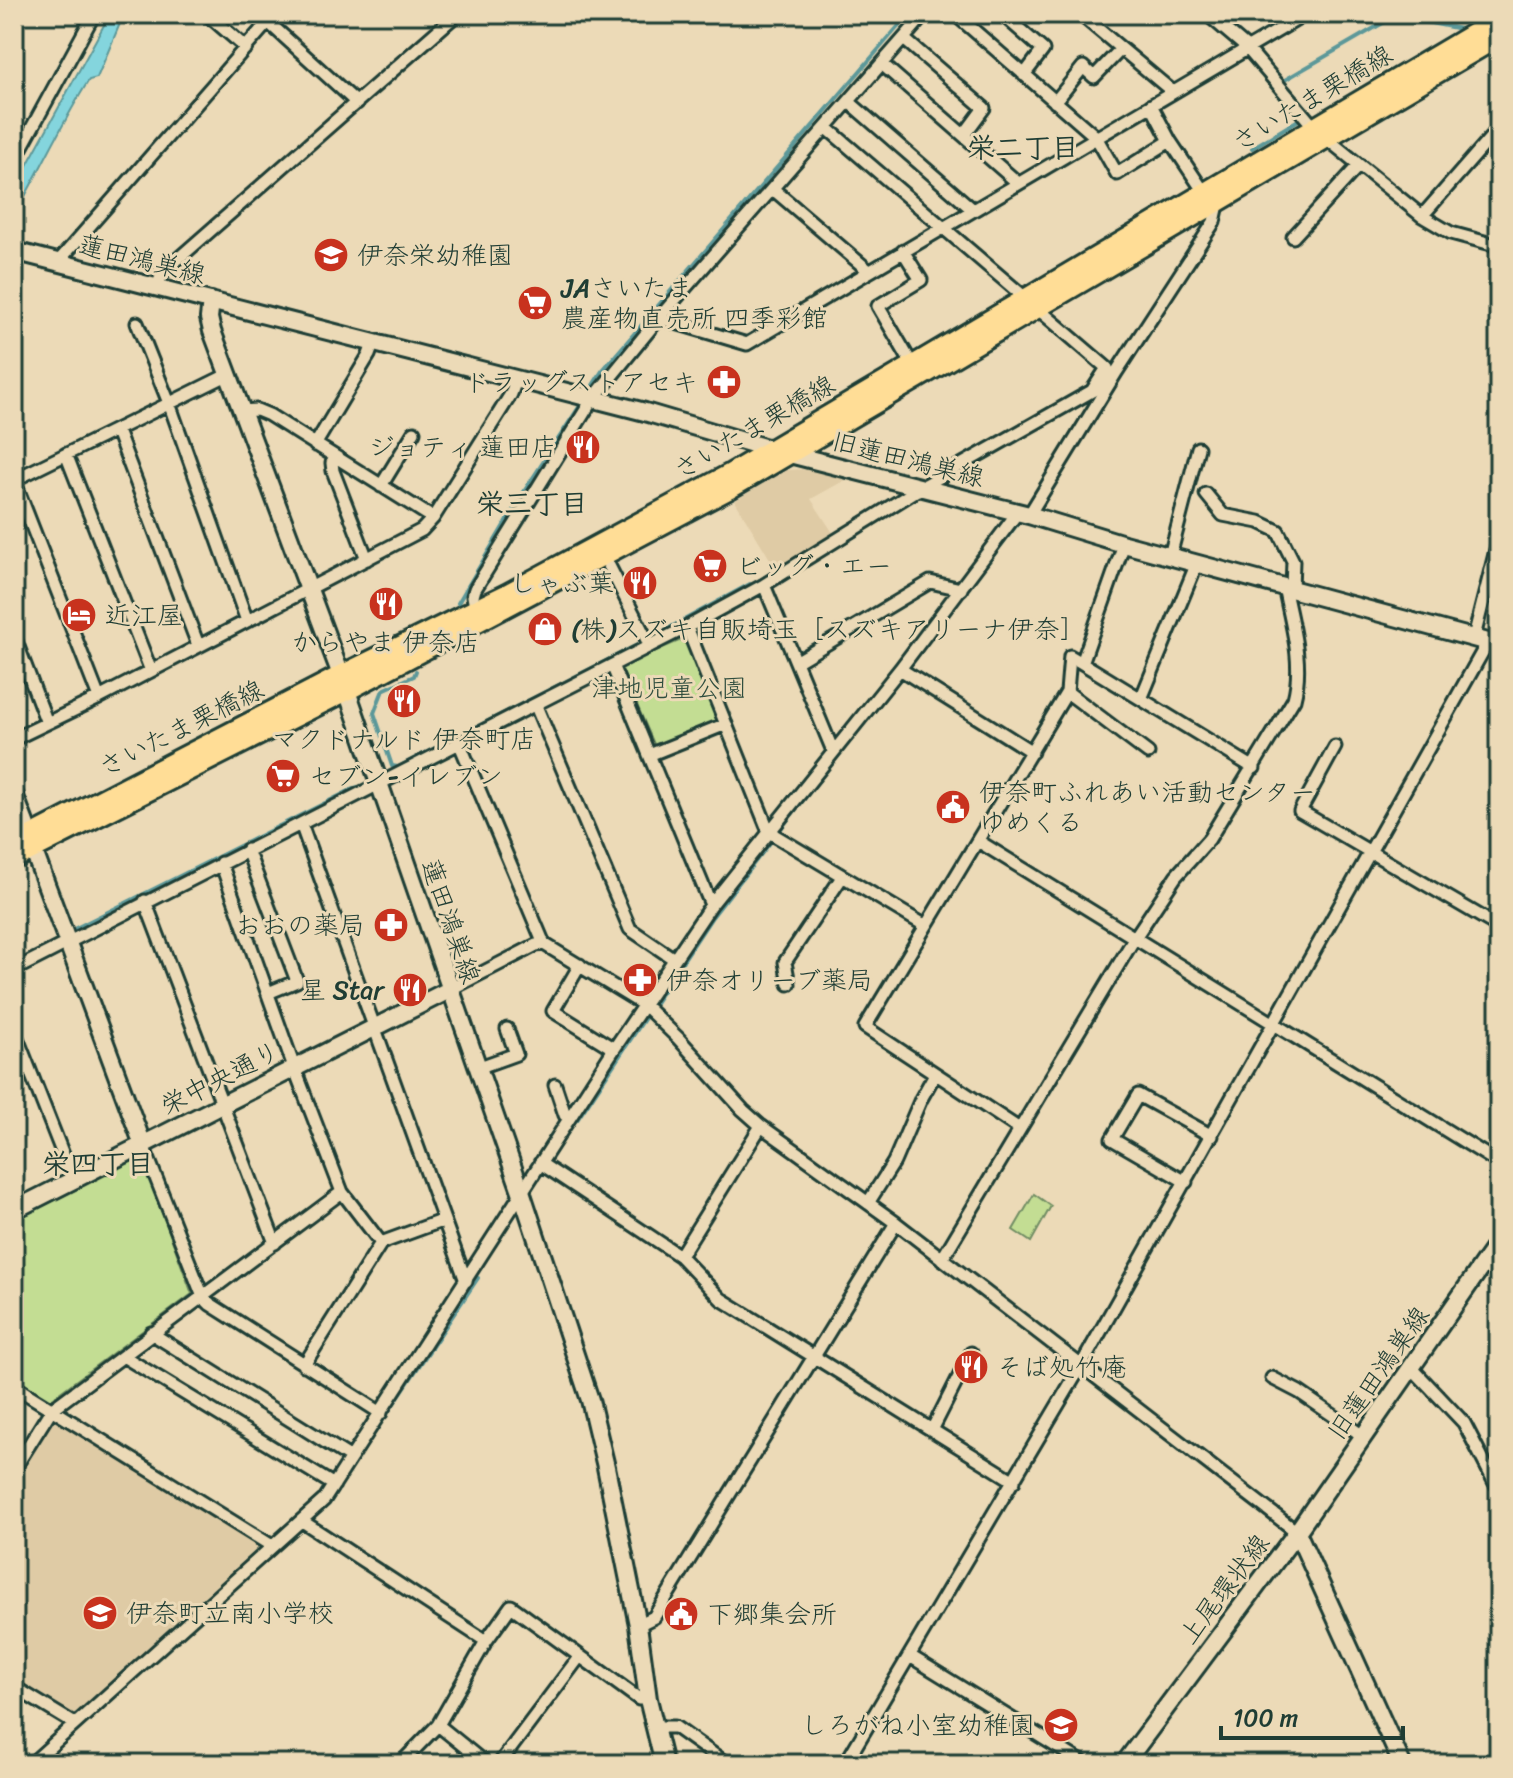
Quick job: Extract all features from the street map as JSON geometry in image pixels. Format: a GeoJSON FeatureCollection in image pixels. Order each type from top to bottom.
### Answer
{"type":"FeatureCollection","features":[{"type":"Feature","properties":{"kind":"main road","name":"さいたま栗橋線"},"geometry":{"type":"LineString","coordinates":[[344,683],[475,607],[506,594],[916,371],[1212,196],[1312,124],[1499,18]]}},
{"type":"Feature","properties":{"kind":"main road","name":"さいたま栗橋線"},"geometry":{"type":"LineString","coordinates":[[1312,124],[1499,37]]}},
{"type":"Feature","properties":{"kind":"main road","name":"さいたま栗橋線"},"geometry":{"type":"LineString","coordinates":[[14,859],[26,843],[604,556],[791,454],[916,371]]}},
{"type":"Feature","properties":{"kind":"street"},"geometry":{"type":"LineString","coordinates":[[14,161],[94,14]]}},
{"type":"Feature","properties":{"kind":"street"},"geometry":{"type":"LineString","coordinates":[[207,14],[246,48]]}},
{"type":"Feature","properties":{"kind":"street"},"geometry":{"type":"LineString","coordinates":[[157,288],[162,273],[457,14]]}},
{"type":"Feature","properties":{"kind":"street"},"geometry":{"type":"LineString","coordinates":[[475,607],[475,589],[585,398],[925,14]]}},
{"type":"Feature","properties":{"kind":"street"},"geometry":{"type":"LineString","coordinates":[[955,14],[1096,137],[1117,174],[1170,141]]}},
{"type":"Feature","properties":{"kind":"street"},"geometry":{"type":"LineString","coordinates":[[1002,14],[1043,50],[1024,75]]}},
{"type":"Feature","properties":{"kind":"street"},"geometry":{"type":"LineString","coordinates":[[1080,14],[1173,92]]}},
{"type":"Feature","properties":{"kind":"street"},"geometry":{"type":"LineString","coordinates":[[1207,14],[1247,48],[1312,124],[1422,216],[1451,233],[1499,246]]}},
{"type":"Feature","properties":{"kind":"street"},"geometry":{"type":"LineString","coordinates":[[659,318],[747,344],[1297,16]]}},
{"type":"Feature","properties":{"kind":"street"},"geometry":{"type":"LineString","coordinates":[[58,262],[272,18],[357,103]]}},
{"type":"Feature","properties":{"kind":"street"},"geometry":{"type":"LineString","coordinates":[[904,39],[984,108],[964,135]]}},
{"type":"Feature","properties":{"kind":"street"},"geometry":{"type":"LineString","coordinates":[[1055,102],[1083,67],[1094,77],[1121,49]]}},
{"type":"Feature","properties":{"kind":"street"},"geometry":{"type":"LineString","coordinates":[[882,64],[1018,183]]}},
{"type":"Feature","properties":{"kind":"street"},"geometry":{"type":"LineString","coordinates":[[849,102],[972,209]]}},
{"type":"Feature","properties":{"kind":"street"},"geometry":{"type":"LineString","coordinates":[[31,1764],[324,1500],[569,1117],[711,905],[1024,514],[1105,381],[1214,222],[1212,196],[1170,141],[1151,105]]}},
{"type":"Feature","properties":{"kind":"street"},"geometry":{"type":"LineString","coordinates":[[14,970],[687,627],[764,585],[922,487],[1105,381],[1107,368],[827,128]]}},
{"type":"Feature","properties":{"kind":"street"},"geometry":{"type":"LineString","coordinates":[[1422,216],[1499,128]]}},
{"type":"Feature","properties":{"kind":"street"},"geometry":{"type":"LineString","coordinates":[[1293,237],[1359,165]]}},
{"type":"Feature","properties":{"kind":"street"},"geometry":{"type":"LineString","coordinates":[[773,189],[869,271]]}},
{"type":"Feature","properties":{"kind":"street","name":"蓮田鴻巣線"},"geometry":{"type":"LineString","coordinates":[[14,251],[211,301],[209,318],[227,375],[344,683],[522,1194],[590,1400],[638,1625],[648,1699],[664,1764]]}},
{"type":"Feature","properties":{"kind":"street"},"geometry":{"type":"LineString","coordinates":[[903,251],[921,280],[878,306],[916,371]]}},
{"type":"Feature","properties":{"kind":"street","name":"旧蓮田鴻巣線"},"geometry":{"type":"LineString","coordinates":[[211,301],[645,412],[770,449],[1024,514],[1124,544],[1487,641]]}},
{"type":"Feature","properties":{"kind":"street"},"geometry":{"type":"LineString","coordinates":[[137,323],[247,621]]}},
{"type":"Feature","properties":{"kind":"street"},"geometry":{"type":"LineString","coordinates":[[315,445],[373,344]]}},
{"type":"Feature","properties":{"kind":"street"},"geometry":{"type":"LineString","coordinates":[[99,698],[14,480],[227,375]]}},
{"type":"Feature","properties":{"kind":"street"},"geometry":{"type":"LineString","coordinates":[[14,739],[422,530],[433,518],[511,394],[516,380]]}},
{"type":"Feature","properties":{"kind":"street"},"geometry":{"type":"LineString","coordinates":[[241,411],[257,410],[269,415],[433,518]]}},
{"type":"Feature","properties":{"kind":"street"},"geometry":{"type":"LineString","coordinates":[[117,431],[198,645]]}},
{"type":"Feature","properties":{"kind":"street"},"geometry":{"type":"LineString","coordinates":[[381,486],[414,432]]}},
{"type":"Feature","properties":{"kind":"street"},"geometry":{"type":"LineString","coordinates":[[1170,556],[1198,448]]}},
{"type":"Feature","properties":{"kind":"street"},"geometry":{"type":"LineString","coordinates":[[66,454],[151,671]]}},
{"type":"Feature","properties":{"kind":"street"},"geometry":{"type":"LineString","coordinates":[[336,458],[332,463],[333,471],[367,559]]}},
{"type":"Feature","properties":{"kind":"street"},"geometry":{"type":"LineString","coordinates":[[942,1259],[1134,939],[1176,876],[1209,839],[1294,699],[1299,683],[1288,587],[1293,561],[1278,531],[1259,522],[1223,515],[1206,494]]}},
{"type":"Feature","properties":{"kind":"street"},"geometry":{"type":"LineString","coordinates":[[845,1764],[1081,1366],[1487,641],[1499,538]]}},
{"type":"Feature","properties":{"kind":"street"},"geometry":{"type":"LineString","coordinates":[[1082,663],[1124,544]]}},
{"type":"Feature","properties":{"kind":"street"},"geometry":{"type":"LineString","coordinates":[[604,556],[650,646]]}},
{"type":"Feature","properties":{"kind":"street"},"geometry":{"type":"LineString","coordinates":[[1141,699],[1197,563]]}},
{"type":"Feature","properties":{"kind":"street"},"geometry":{"type":"LineString","coordinates":[[796,662],[930,582],[961,589]]}},
{"type":"Feature","properties":{"kind":"street"},"geometry":{"type":"LineString","coordinates":[[764,585],[833,751]]}},
{"type":"Feature","properties":{"kind":"street"},"geometry":{"type":"LineString","coordinates":[[687,627],[769,832],[926,926]]}},
{"type":"Feature","properties":{"kind":"street"},"geometry":{"type":"LineString","coordinates":[[14,636],[47,723]]}},
{"type":"Feature","properties":{"kind":"street"},"geometry":{"type":"LineString","coordinates":[[1018,1128],[865,1027],[1067,692],[1070,656],[1254,768]]}},
{"type":"Feature","properties":{"kind":"street"},"geometry":{"type":"LineString","coordinates":[[612,665],[711,905]]}},
{"type":"Feature","properties":{"kind":"street"},"geometry":{"type":"LineString","coordinates":[[900,669],[1032,752]]}},
{"type":"Feature","properties":{"kind":"street"},"geometry":{"type":"LineString","coordinates":[[1067,692],[1148,753]]}},
{"type":"Feature","properties":{"kind":"street"},"geometry":{"type":"LineString","coordinates":[[536,706],[630,929],[674,959]]}},
{"type":"Feature","properties":{"kind":"street"},"geometry":{"type":"LineString","coordinates":[[649,755],[726,724]]}},
{"type":"Feature","properties":{"kind":"street"},"geometry":{"type":"LineString","coordinates":[[459,742],[544,944],[644,1005],[761,1126],[896,1223],[1297,1532]]}},
{"type":"Feature","properties":{"kind":"street"},"geometry":{"type":"LineString","coordinates":[[1335,747],[1300,811],[1499,927]]}},
{"type":"Feature","properties":{"kind":"street"},"geometry":{"type":"LineString","coordinates":[[14,794],[26,843],[69,940],[143,1145],[203,1297],[381,1413]]}},
{"type":"Feature","properties":{"kind":"street"},"geometry":{"type":"LineString","coordinates":[[301,824],[466,1281]]}},
{"type":"Feature","properties":{"kind":"street"},"geometry":{"type":"LineString","coordinates":[[978,841],[1499,1163]]}},
{"type":"Feature","properties":{"kind":"street"},"geometry":{"type":"LineString","coordinates":[[247,850],[297,981],[268,993]]}},
{"type":"Feature","properties":{"kind":"street"},"geometry":{"type":"LineString","coordinates":[[221,863],[342,1192],[381,1243]]}},
{"type":"Feature","properties":{"kind":"street"},"geometry":{"type":"LineString","coordinates":[[789,984],[785,962],[842,877]]}},
{"type":"Feature","properties":{"kind":"street"},"geometry":{"type":"LineString","coordinates":[[145,901],[275,1243]]}},
{"type":"Feature","properties":{"kind":"street"},"geometry":{"type":"LineString","coordinates":[[449,990],[536,945],[544,944]]}},
{"type":"Feature","properties":{"kind":"street"},"geometry":{"type":"LineString","coordinates":[[580,965],[553,1011],[614,1049]]}},
{"type":"Feature","properties":{"kind":"street","name":"栄中央通り"},"geometry":{"type":"LineString","coordinates":[[14,1210],[449,990]]}},
{"type":"Feature","properties":{"kind":"street"},"geometry":{"type":"LineString","coordinates":[[477,1068],[516,1054],[507,1029]]}},
{"type":"Feature","properties":{"kind":"street"},"geometry":{"type":"LineString","coordinates":[[14,1030],[73,1180]]}},
{"type":"Feature","properties":{"kind":"street"},"geometry":{"type":"LineString","coordinates":[[868,1203],[894,1162],[935,1074]]}},
{"type":"Feature","properties":{"kind":"street"},"geometry":{"type":"LineString","coordinates":[[555,1085],[565,1115],[569,1117]]}},
{"type":"Feature","properties":{"kind":"street"},"geometry":{"type":"LineString","coordinates":[[1186,1182],[1112,1139],[1138,1095],[1212,1136]]}},
{"type":"Feature","properties":{"kind":"street"},"geometry":{"type":"LineString","coordinates":[[680,1256],[761,1126]]}},
{"type":"Feature","properties":{"kind":"street"},"geometry":{"type":"LineString","coordinates":[[540,1163],[680,1256],[721,1299],[1014,1481]]}},
{"type":"Feature","properties":{"kind":"street"},"geometry":{"type":"LineString","coordinates":[[14,1469],[51,1410],[342,1192]]}},
{"type":"Feature","properties":{"kind":"street"},"geometry":{"type":"LineString","coordinates":[[304,1365],[381,1243],[444,1220]]}},
{"type":"Feature","properties":{"kind":"street"},"geometry":{"type":"LineString","coordinates":[[638,1625],[654,1617],[896,1223]]}},
{"type":"Feature","properties":{"kind":"street","name":"旧蓮田鴻巣線"},"geometry":{"type":"LineString","coordinates":[[1297,1532],[1499,1241]]}},
{"type":"Feature","properties":{"kind":"street"},"geometry":{"type":"LineString","coordinates":[[151,1333],[351,1458]]}},
{"type":"Feature","properties":{"kind":"street"},"geometry":{"type":"LineString","coordinates":[[932,1430],[971,1353]]}},
{"type":"Feature","properties":{"kind":"street"},"geometry":{"type":"LineString","coordinates":[[123,1356],[334,1485]]}},
{"type":"Feature","properties":{"kind":"street"},"geometry":{"type":"LineString","coordinates":[[1411,1367],[1464,1423],[1495,1483],[1499,1477]]}},
{"type":"Feature","properties":{"kind":"street"},"geometry":{"type":"LineString","coordinates":[[1272,1378],[1299,1392],[1363,1436]]}},
{"type":"Feature","properties":{"kind":"street"},"geometry":{"type":"LineString","coordinates":[[14,1386],[272,1546]]}},
{"type":"Feature","properties":{"kind":"street"},"geometry":{"type":"LineString","coordinates":[[302,1521],[486,1641]]}},
{"type":"Feature","properties":{"kind":"street","name":"上尾環状線"},"geometry":{"type":"LineString","coordinates":[[1124,1764],[1297,1532],[1402,1764]]}},
{"type":"Feature","properties":{"kind":"street"},"geometry":{"type":"LineString","coordinates":[[400,1764],[438,1725],[486,1641],[511,1606],[639,1699],[648,1699]]}},
{"type":"Feature","properties":{"kind":"street"},"geometry":{"type":"LineString","coordinates":[[499,1764],[580,1656]]}},
{"type":"Feature","properties":{"kind":"street"},"geometry":{"type":"LineString","coordinates":[[910,1656],[1085,1764]]}},
{"type":"Feature","properties":{"kind":"street"},"geometry":{"type":"LineString","coordinates":[[14,1687],[75,1724]]}},
{"type":"Feature","properties":{"kind":"street"},"geometry":{"type":"LineString","coordinates":[[438,1725],[486,1764]]}},
{"type":"Feature","properties":{"kind":"street"},"geometry":{"type":"LineString","coordinates":[[654,1727],[675,1727],[727,1764]]}},
{"type":"Feature","properties":{"kind":"shaded area"},"geometry":{"type":"Polygon","coordinates":[[[808,469],[847,479],[811,499],[835,536],[776,569],[735,501],[783,470],[808,469]]]}},
{"type":"Feature","properties":{"kind":"shaded area","name":"伊奈町立南小学校"},"geometry":{"type":"Polygon","coordinates":[[[51,1421],[57,1421],[260,1546],[72,1716],[14,1680],[14,1483],[51,1421]]]}},
{"type":"Feature","properties":{"kind":"green space","name":"津地児童公園"},"geometry":{"type":"Polygon","coordinates":[[[686,638],[722,723],[657,751],[620,666],[686,638]]]}},
{"type":"Feature","properties":{"kind":"green space"},"geometry":{"type":"Polygon","coordinates":[[[137,1158],[143,1161],[192,1294],[47,1402],[14,1380],[14,1221],[137,1158]]]}},
{"type":"Feature","properties":{"kind":"green space"},"geometry":{"type":"Polygon","coordinates":[[[1034,1194],[1051,1206],[1031,1242],[1013,1230],[1034,1194]]]}},
{"type":"Feature","properties":{"kind":"water"},"geometry":{"type":"Polygon","coordinates":[[[110,14],[124,14],[97,78],[89,80],[14,216],[14,189],[110,14]]]}},
{"type":"Feature","properties":{"kind":"waterway"},"geometry":{"type":"LineString","coordinates":[[588,393],[602,371],[909,14]]}},
{"type":"Feature","properties":{"kind":"waterway"},"geometry":{"type":"LineString","coordinates":[[1296,98],[1283,81],[1395,16],[1461,29]]}},
{"type":"Feature","properties":{"kind":"waterway"},"geometry":{"type":"LineString","coordinates":[[1252,148],[1305,116]]}},
{"type":"Feature","properties":{"kind":"waterway"},"geometry":{"type":"LineString","coordinates":[[1246,196],[1332,146]]}},
{"type":"Feature","properties":{"kind":"waterway"},"geometry":{"type":"LineString","coordinates":[[1159,296],[1211,216]]}},
{"type":"Feature","properties":{"kind":"waterway"},"geometry":{"type":"LineString","coordinates":[[458,603],[525,490],[583,401]]}},
{"type":"Feature","properties":{"kind":"waterway"},"geometry":{"type":"LineString","coordinates":[[945,618],[1022,518]]}},
{"type":"Feature","properties":{"kind":"waterway"},"geometry":{"type":"LineString","coordinates":[[651,638],[750,584]]}},
{"type":"Feature","properties":{"kind":"waterway"},"geometry":{"type":"LineString","coordinates":[[416,671],[414,676],[383,690],[374,713],[392,766],[398,767],[643,642]]}},
{"type":"Feature","properties":{"kind":"waterway"},"geometry":{"type":"LineString","coordinates":[[577,1120],[712,917],[846,745]]}},
{"type":"Feature","properties":{"kind":"waterway"},"geometry":{"type":"LineString","coordinates":[[74,929],[357,787]]}},
{"type":"Feature","properties":{"kind":"waterway"},"geometry":{"type":"LineString","coordinates":[[346,1475],[478,1278]]}},
{"type":"Feature","properties":{"kind":"waterway"},"geometry":{"type":"LineString","coordinates":[[39,1764],[242,1581]]}},
{"type":"Feature","properties":{"kind":"place","name":"伊奈栄幼稚園"},"geometry":{"type":"Point","coordinates":[331,255]}},
{"type":"Feature","properties":{"kind":"place","name":"JAさいたま 農産物直売所 四季彩館"},"geometry":{"type":"Point","coordinates":[535,303]}},
{"type":"Feature","properties":{"kind":"place","name":"ドラッグストアセキ"},"geometry":{"type":"Point","coordinates":[724,382]}},
{"type":"Feature","properties":{"kind":"place","name":"ジョティ 蓮田店"},"geometry":{"type":"Point","coordinates":[583,447]}},
{"type":"Feature","properties":{"kind":"place","name":"ビッグ・エー"},"geometry":{"type":"Point","coordinates":[710,566]}},
{"type":"Feature","properties":{"kind":"place","name":"しゃぶ葉"},"geometry":{"type":"Point","coordinates":[640,583]}},
{"type":"Feature","properties":{"kind":"place","name":"からやま 伊奈店"},"geometry":{"type":"Point","coordinates":[386,604]}},
{"type":"Feature","properties":{"kind":"place","name":"近江屋"},"geometry":{"type":"Point","coordinates":[79,615]}},
{"type":"Feature","properties":{"kind":"place","name":"(株)スズキ自販埼玉［スズキアリーナ伊奈］"},"geometry":{"type":"Point","coordinates":[545,629]}},
{"type":"Feature","properties":{"kind":"place","name":"マクドナルド 伊奈町店"},"geometry":{"type":"Point","coordinates":[404,701]}},
{"type":"Feature","properties":{"kind":"place","name":"セブン-イレブン"},"geometry":{"type":"Point","coordinates":[283,776]}},
{"type":"Feature","properties":{"kind":"place","name":"伊奈町ふれあい活動センター ゆめくる"},"geometry":{"type":"Point","coordinates":[953,807]}},
{"type":"Feature","properties":{"kind":"place","name":"おおの薬局"},"geometry":{"type":"Point","coordinates":[391,925]}},
{"type":"Feature","properties":{"kind":"place","name":"伊奈オリーブ薬局"},"geometry":{"type":"Point","coordinates":[640,980]}},
{"type":"Feature","properties":{"kind":"place","name":"星 Star"},"geometry":{"type":"Point","coordinates":[410,990]}},
{"type":"Feature","properties":{"kind":"place","name":"そば処竹庵"},"geometry":{"type":"Point","coordinates":[971,1367]}},
{"type":"Feature","properties":{"kind":"place","name":"伊奈町立南小学校"},"geometry":{"type":"Point","coordinates":[100,1613]}},
{"type":"Feature","properties":{"kind":"place","name":"下郷集会所"},"geometry":{"type":"Point","coordinates":[681,1614]}},
{"type":"Feature","properties":{"kind":"place","name":"しろがね小室幼稚園"},"geometry":{"type":"Point","coordinates":[1061,1725]}},
{"type":"Feature","properties":{"kind":"district","name":"栄二丁目"},"geometry":{"type":"Point","coordinates":[1023,147]}},
{"type":"Feature","properties":{"kind":"district","name":"栄三丁目"},"geometry":{"type":"Point","coordinates":[532,503]}},
{"type":"Feature","properties":{"kind":"district","name":"栄四丁目"},"geometry":{"type":"Point","coordinates":[98,1163]}}]}
